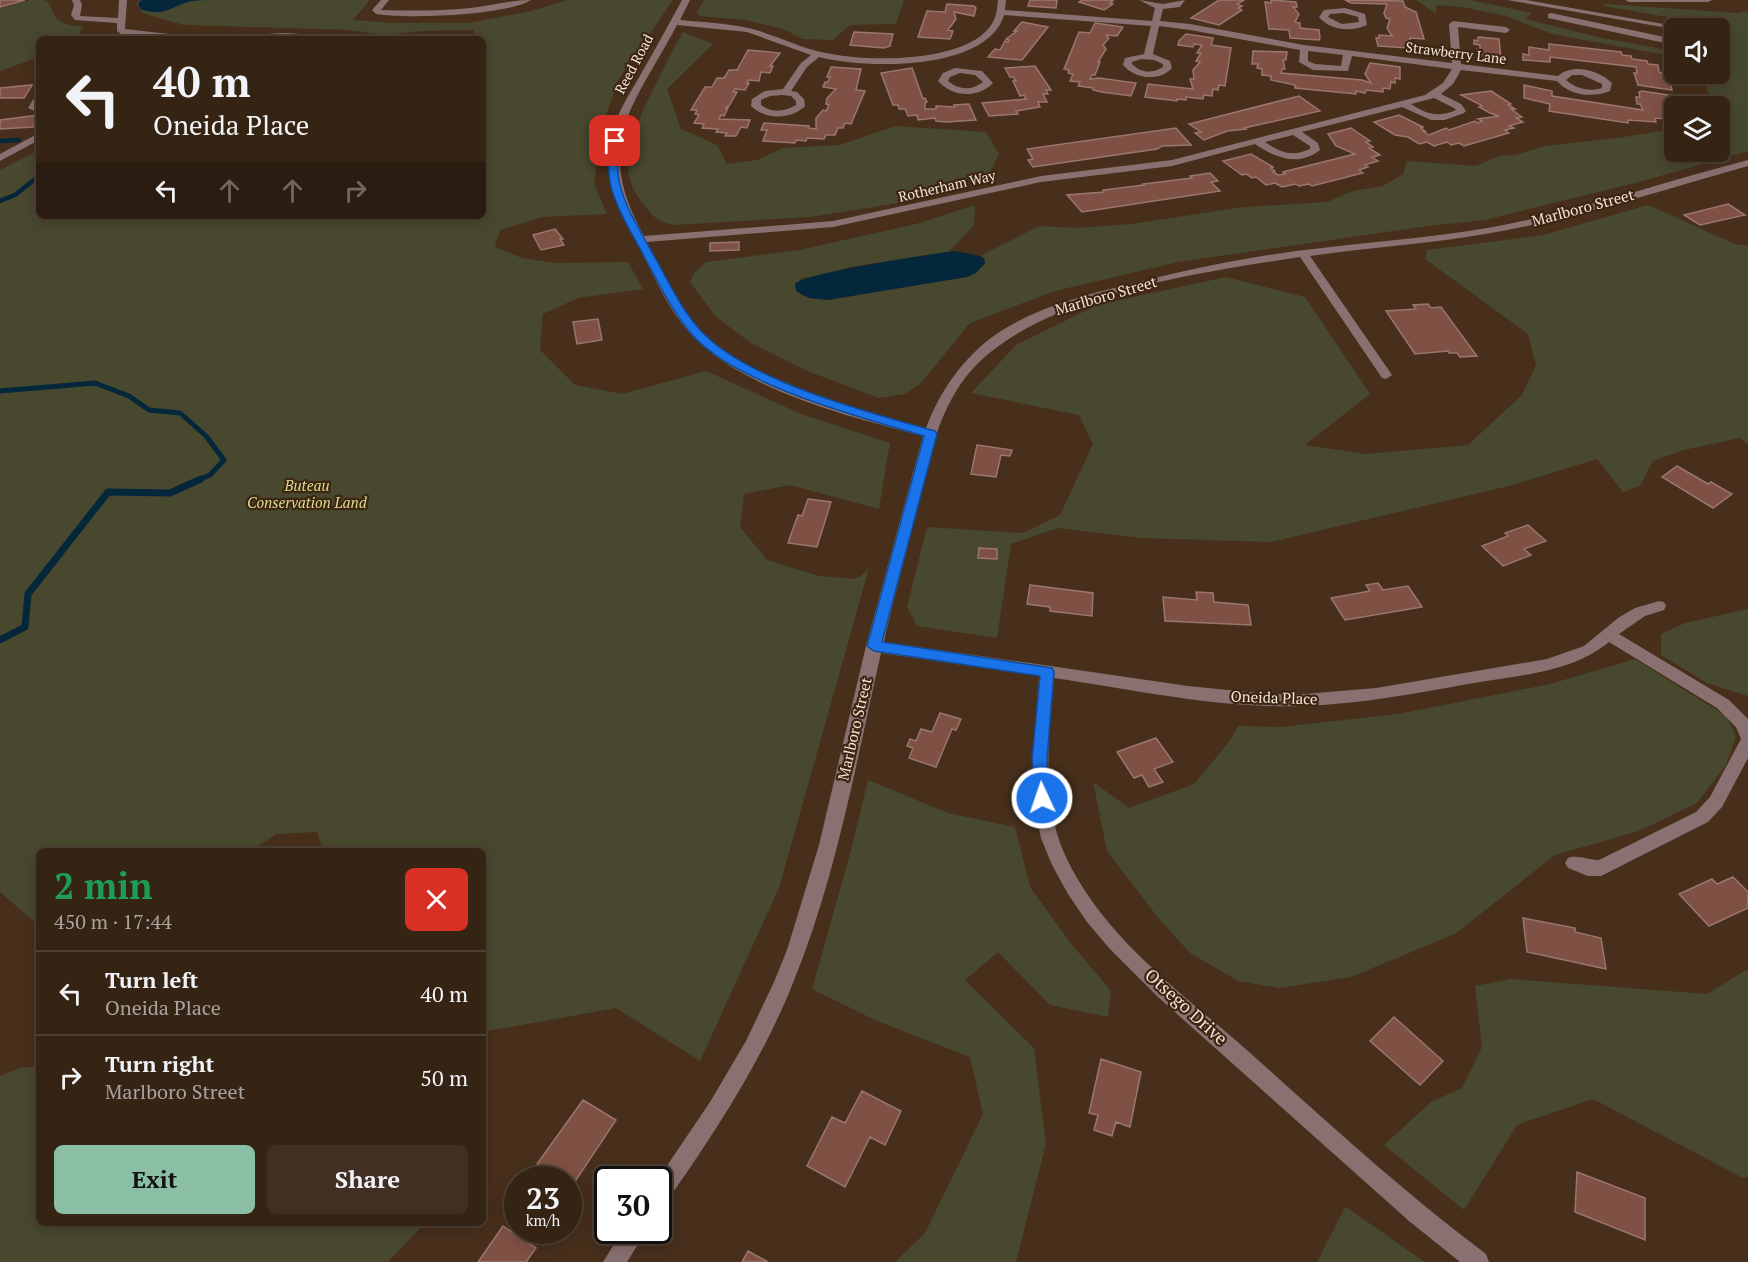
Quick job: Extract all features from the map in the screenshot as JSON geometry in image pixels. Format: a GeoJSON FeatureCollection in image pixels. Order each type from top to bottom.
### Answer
{"type":"FeatureCollection","features":[{"type":"Feature","properties":{"kind":"street"},"geometry":{"type":"LineString","coordinates":[[76,0],[78,5],[75,15],[78,18],[172,36]]}},
{"type":"Feature","properties":{"kind":"street"},"geometry":{"type":"LineString","coordinates":[[117,36],[122,26],[123,0]]}},
{"type":"Feature","properties":{"kind":"street"},"geometry":{"type":"LineString","coordinates":[[385,0],[376,10],[417,14],[479,9],[527,0]]}},
{"type":"Feature","properties":{"kind":"street","name":"Reed Road"},"geometry":{"type":"LineString","coordinates":[[686,0],[626,111],[615,141],[613,163],[616,188],[625,212],[662,281],[689,325],[706,342],[730,359],[769,379],[823,401],[931,434]]}},
{"type":"Feature","properties":{"kind":"street"},"geometry":{"type":"LineString","coordinates":[[674,22],[749,30],[817,54],[873,62],[933,57],[962,49],[979,40],[994,28],[1002,0]]}},
{"type":"Feature","properties":{"kind":"street"},"geometry":{"type":"LineString","coordinates":[[1143,0],[1160,7],[1174,6],[1181,0]]}},
{"type":"Feature","properties":{"kind":"street"},"geometry":{"type":"LineString","coordinates":[[1511,0],[1664,25]]}},
{"type":"Feature","properties":{"kind":"street"},"geometry":{"type":"LineString","coordinates":[[1629,0],[1708,0]]}},
{"type":"Feature","properties":{"kind":"street"},"geometry":{"type":"LineString","coordinates":[[1548,6],[1545,12],[1547,15],[1664,40]]}},
{"type":"Feature","properties":{"kind":"street"},"geometry":{"type":"LineString","coordinates":[[1148,56],[1160,7]]}},
{"type":"Feature","properties":{"kind":"street","name":"Strawberry Lane"},"geometry":{"type":"LineString","coordinates":[[1000,12],[1155,23],[1208,30],[1304,48],[1561,79]]}},
{"type":"Feature","properties":{"kind":"street"},"geometry":{"type":"LineString","coordinates":[[1457,67],[1453,24],[1506,30]]}},
{"type":"Feature","properties":{"kind":"street"},"geometry":{"type":"LineString","coordinates":[[1304,48],[1304,63],[1324,68],[1346,68],[1342,27]]}},
{"type":"Feature","properties":{"kind":"street"},"geometry":{"type":"LineString","coordinates":[[786,92],[804,65],[817,54]]}},
{"type":"Feature","properties":{"kind":"street"},"geometry":{"type":"LineString","coordinates":[[933,57],[952,72]]}},
{"type":"Feature","properties":{"kind":"street","name":"Rotherham Way"},"geometry":{"type":"LineString","coordinates":[[640,240],[844,223],[1034,180],[1144,168],[1404,104],[1434,94],[1451,81],[1457,67]]}},
{"type":"Feature","properties":{"kind":"street"},"geometry":{"type":"LineString","coordinates":[[1404,104],[1424,117],[1432,119],[1461,111],[1459,107],[1434,94]]}},
{"type":"Feature","properties":{"kind":"street"},"geometry":{"type":"LineString","coordinates":[[1257,141],[1283,158],[1316,150],[1315,146],[1296,132]]}},
{"type":"Feature","properties":{"kind":"street"},"geometry":{"type":"LineString","coordinates":[[0,158],[36,138]]}},
{"type":"Feature","properties":{"kind":"street","name":"Marlboro Street"},"geometry":{"type":"LineString","coordinates":[[672,1175],[741,1068],[781,992],[808,912],[831,831],[874,646],[931,434],[945,399],[966,368],[992,344],[1023,324],[1077,301],[1224,267],[1303,254],[1455,237],[1510,227],[1748,163]]}},
{"type":"Feature","properties":{"kind":"street"},"geometry":{"type":"LineString","coordinates":[[1303,254],[1386,375]]}},
{"type":"Feature","properties":{"kind":"street","name":"Oneida Place"},"geometry":{"type":"LineString","coordinates":[[874,646],[1229,697],[1278,700],[1342,698],[1548,665],[1589,650],[1640,612],[1659,606]]}},
{"type":"Feature","properties":{"kind":"street"},"geometry":{"type":"LineString","coordinates":[[1608,634],[1723,704],[1737,716],[1746,728],[1748,737]]}},
{"type":"Feature","properties":{"kind":"street","name":"Otsego Drive"},"geometry":{"type":"LineString","coordinates":[[1047,672],[1040,759],[1042,798],[1047,828],[1058,859],[1074,889],[1098,922],[1166,990],[1382,1186],[1434,1230],[1478,1262]]}},
{"type":"Feature","properties":{"kind":"street"},"geometry":{"type":"LineString","coordinates":[[1574,863],[1588,868],[1601,868],[1702,817],[1716,802],[1748,742]]}},
{"type":"Feature","properties":{"kind":"street"},"geometry":{"type":"LineString","coordinates":[[614,1262],[626,1244]]}},
{"type":"Feature","properties":{"kind":"green space"},"geometry":{"type":"Polygon","coordinates":[[[30,0],[44,0],[49,3],[61,22],[83,27],[78,36],[36,36],[36,58],[0,71],[0,8],[30,0]]]}},
{"type":"Feature","properties":{"kind":"green space","name":"Buteau Conservation Land"},"geometry":{"type":"Polygon","coordinates":[[[141,0],[370,0],[353,20],[390,23],[468,23],[531,11],[567,0],[673,0],[618,80],[600,135],[594,184],[607,214],[542,217],[500,230],[495,247],[522,258],[554,263],[628,262],[643,289],[578,298],[543,314],[540,350],[575,385],[622,394],[706,371],[801,414],[890,443],[879,509],[790,485],[744,494],[740,527],[767,560],[819,576],[853,579],[861,576],[869,568],[779,888],[700,1061],[616,1008],[488,1031],[486,1039],[486,848],[322,848],[317,832],[276,834],[256,848],[36,848],[36,921],[0,892],[0,170],[36,152],[36,219],[486,219],[486,36],[476,36],[473,30],[423,31],[385,35],[349,30],[184,25],[142,13],[136,3],[141,0]]]}},
{"type":"Feature","properties":{"kind":"green space"},"geometry":{"type":"Polygon","coordinates":[[[704,0],[904,0],[896,24],[850,25],[833,40],[803,39],[783,29],[746,20],[699,16],[697,12],[704,0]]]}},
{"type":"Feature","properties":{"kind":"green space"},"geometry":{"type":"Polygon","coordinates":[[[1416,0],[1470,0],[1532,13],[1525,19],[1602,38],[1664,49],[1664,56],[1552,34],[1506,16],[1462,7],[1436,5],[1436,14],[1416,0]]]}},
{"type":"Feature","properties":{"kind":"green space"},"geometry":{"type":"Polygon","coordinates":[[[1606,4],[1738,13],[1748,11],[1748,151],[1730,156],[1730,96],[1709,96],[1703,84],[1730,84],[1730,18],[1673,18],[1603,6],[1606,4]]]}},
{"type":"Feature","properties":{"kind":"green space"},"geometry":{"type":"Polygon","coordinates":[[[683,32],[713,44],[667,89],[681,129],[717,145],[727,164],[757,160],[783,148],[840,145],[895,126],[986,132],[999,154],[989,174],[932,188],[911,201],[811,217],[673,225],[662,221],[651,214],[633,188],[629,175],[629,150],[643,111],[683,32]]]}},
{"type":"Feature","properties":{"kind":"green space"},"geometry":{"type":"Polygon","coordinates":[[[1664,131],[1664,162],[1710,162],[1485,220],[1178,262],[1055,291],[970,323],[920,384],[905,394],[879,398],[807,371],[751,343],[716,317],[690,282],[694,273],[706,262],[799,250],[916,224],[975,205],[974,225],[949,252],[849,267],[830,274],[802,278],[796,291],[803,296],[828,300],[976,273],[985,263],[984,258],[980,256],[1039,226],[1077,228],[1131,224],[1244,207],[1327,202],[1353,191],[1383,186],[1403,174],[1407,161],[1476,166],[1499,156],[1516,155],[1544,146],[1664,131]]]}},
{"type":"Feature","properties":{"kind":"green space"},"geometry":{"type":"Polygon","coordinates":[[[1648,205],[1735,244],[1748,246],[1748,445],[1740,438],[1684,450],[1653,461],[1640,486],[1623,492],[1597,459],[1509,486],[1271,542],[1141,538],[1058,528],[1011,544],[997,638],[917,626],[907,607],[927,527],[1023,533],[1060,515],[1093,444],[1079,415],[971,393],[1016,345],[1097,305],[1226,277],[1305,297],[1370,394],[1305,445],[1366,454],[1468,445],[1522,395],[1536,365],[1528,334],[1425,259],[1427,250],[1543,235],[1648,205]]]}},
{"type":"Feature","properties":{"kind":"green space"},"geometry":{"type":"Polygon","coordinates":[[[1748,609],[1748,696],[1707,683],[1661,655],[1661,634],[1685,623],[1748,609]]]}},
{"type":"Feature","properties":{"kind":"green space"},"geometry":{"type":"Polygon","coordinates":[[[1635,659],[1726,716],[1736,736],[1726,765],[1697,803],[1639,831],[1555,855],[1455,934],[1351,977],[1280,988],[1238,981],[1190,953],[1159,919],[1107,851],[1093,782],[1129,808],[1194,784],[1229,742],[1238,726],[1281,727],[1398,714],[1550,684],[1635,659]]]}},
{"type":"Feature","properties":{"kind":"green space"},"geometry":{"type":"Polygon","coordinates":[[[868,780],[948,813],[1015,827],[1030,887],[1069,941],[1111,991],[1108,1017],[1050,1005],[998,952],[965,980],[1034,1048],[1046,1144],[1016,1262],[895,1262],[925,1233],[983,1114],[970,1057],[877,1021],[812,989],[868,780]]]}},
{"type":"Feature","properties":{"kind":"green space"},"geometry":{"type":"Polygon","coordinates":[[[1748,969],[1748,1177],[1743,1178],[1593,1099],[1517,1125],[1464,1210],[1384,1145],[1431,1102],[1462,1088],[1482,1047],[1475,986],[1511,979],[1707,994],[1748,969]]]}},
{"type":"Feature","properties":{"kind":"green space"},"geometry":{"type":"Polygon","coordinates":[[[36,1066],[36,1226],[422,1226],[388,1262],[0,1262],[0,1076],[20,1068],[36,1066]]]}},
{"type":"Feature","properties":{"kind":"green space"},"geometry":{"type":"Polygon","coordinates":[[[1346,1207],[1425,1262],[1317,1262],[1346,1207]]]}},
{"type":"Feature","properties":{"kind":"water"},"geometry":{"type":"Polygon","coordinates":[[[142,0],[200,0],[160,12],[140,9],[138,3],[142,0]]]}},
{"type":"Feature","properties":{"kind":"water"},"geometry":{"type":"Polygon","coordinates":[[[955,251],[980,256],[984,258],[985,263],[976,273],[967,277],[828,300],[809,298],[796,291],[795,284],[820,275],[869,264],[955,251]]]}},
{"type":"Feature","properties":{"kind":"building"},"geometry":{"type":"Polygon","coordinates":[[[0,0],[25,0],[0,7],[0,0]]]}},
{"type":"Feature","properties":{"kind":"building"},"geometry":{"type":"Polygon","coordinates":[[[1030,0],[1057,0],[1056,8],[1028,6],[1030,0]]]}},
{"type":"Feature","properties":{"kind":"building"},"geometry":{"type":"Polygon","coordinates":[[[1082,0],[1110,0],[1113,4],[1104,10],[1079,2],[1082,0]]]}},
{"type":"Feature","properties":{"kind":"building"},"geometry":{"type":"Polygon","coordinates":[[[1219,0],[1244,0],[1237,4],[1242,6],[1238,8],[1242,10],[1219,25],[1191,18],[1219,0]]]}},
{"type":"Feature","properties":{"kind":"building"},"geometry":{"type":"Polygon","coordinates":[[[1271,0],[1296,2],[1297,7],[1293,7],[1299,14],[1295,22],[1300,23],[1300,28],[1319,30],[1319,40],[1290,38],[1289,30],[1269,29],[1265,2],[1271,3],[1271,0]]]}},
{"type":"Feature","properties":{"kind":"building"},"geometry":{"type":"Polygon","coordinates":[[[1345,0],[1403,1],[1405,7],[1416,12],[1424,39],[1410,38],[1410,41],[1407,41],[1409,48],[1378,46],[1376,38],[1379,38],[1379,35],[1392,36],[1387,28],[1390,19],[1386,18],[1384,13],[1387,4],[1351,3],[1345,0]]]}},
{"type":"Feature","properties":{"kind":"building"},"geometry":{"type":"Polygon","coordinates":[[[947,4],[974,6],[976,8],[974,16],[954,12],[956,19],[948,30],[953,31],[950,39],[918,37],[927,11],[945,12],[947,4]]]}},
{"type":"Feature","properties":{"kind":"building"},"geometry":{"type":"Polygon","coordinates":[[[1022,22],[1048,27],[1022,60],[988,57],[995,49],[1000,50],[1005,41],[1008,42],[1009,40],[1006,39],[1017,31],[1014,31],[1022,22]]]}},
{"type":"Feature","properties":{"kind":"building"},"geometry":{"type":"Polygon","coordinates":[[[1095,23],[1123,27],[1117,36],[1107,35],[1109,38],[1103,45],[1106,49],[1098,62],[1100,62],[1095,75],[1092,75],[1090,79],[1136,83],[1131,96],[1078,86],[1080,82],[1070,81],[1073,74],[1064,69],[1079,32],[1090,33],[1095,23]]]}},
{"type":"Feature","properties":{"kind":"building"},"geometry":{"type":"Polygon","coordinates":[[[854,32],[893,34],[890,46],[884,48],[850,45],[854,32]]]}},
{"type":"Feature","properties":{"kind":"building"},"geometry":{"type":"Polygon","coordinates":[[[1186,34],[1213,38],[1211,45],[1231,48],[1225,86],[1219,85],[1218,90],[1213,89],[1212,96],[1204,95],[1203,99],[1186,97],[1186,100],[1177,99],[1177,101],[1145,97],[1148,84],[1193,89],[1190,79],[1194,79],[1193,70],[1200,62],[1196,61],[1201,53],[1197,53],[1202,45],[1194,44],[1193,47],[1178,45],[1186,34]]]}},
{"type":"Feature","properties":{"kind":"building"},"geometry":{"type":"Polygon","coordinates":[[[1478,37],[1499,39],[1501,59],[1480,57],[1477,49],[1480,50],[1480,45],[1474,44],[1474,40],[1478,41],[1478,37]]]}},
{"type":"Feature","properties":{"kind":"building"},"geometry":{"type":"Polygon","coordinates":[[[1549,44],[1621,52],[1622,55],[1631,56],[1632,59],[1658,65],[1659,72],[1664,74],[1664,84],[1671,84],[1672,90],[1638,85],[1634,73],[1637,73],[1636,67],[1550,57],[1550,62],[1523,60],[1523,54],[1529,55],[1529,47],[1549,50],[1549,44]]]}},
{"type":"Feature","properties":{"kind":"building"},"geometry":{"type":"Polygon","coordinates":[[[748,50],[780,53],[770,66],[773,66],[770,73],[761,72],[759,81],[748,80],[747,83],[749,83],[745,90],[735,89],[733,92],[737,92],[729,106],[725,108],[728,108],[724,116],[721,115],[719,119],[750,120],[747,128],[741,127],[736,136],[725,136],[727,133],[716,132],[718,129],[702,128],[704,124],[694,123],[699,115],[695,114],[697,110],[691,110],[705,87],[712,87],[717,78],[724,78],[729,70],[737,70],[748,50]]]}},
{"type":"Feature","properties":{"kind":"building"},"geometry":{"type":"Polygon","coordinates":[[[1253,51],[1287,52],[1286,60],[1283,60],[1285,69],[1282,69],[1281,73],[1362,80],[1371,83],[1365,74],[1370,63],[1400,67],[1400,79],[1395,78],[1395,83],[1391,82],[1390,89],[1383,88],[1383,92],[1366,90],[1365,93],[1356,91],[1356,94],[1295,88],[1295,85],[1271,80],[1271,76],[1262,75],[1262,69],[1257,68],[1258,64],[1252,64],[1253,51]]]}},
{"type":"Feature","properties":{"kind":"building"},"geometry":{"type":"Polygon","coordinates":[[[1035,66],[1051,90],[1046,90],[1048,94],[1043,94],[1047,102],[1038,102],[1040,107],[1016,111],[1018,114],[989,116],[982,103],[1026,99],[1024,95],[1020,96],[1013,81],[1016,81],[1010,77],[1005,68],[1035,66]]]}},
{"type":"Feature","properties":{"kind":"building"},"geometry":{"type":"Polygon","coordinates":[[[831,67],[861,69],[856,90],[865,91],[851,124],[845,123],[843,128],[838,128],[835,135],[826,135],[824,139],[807,138],[806,141],[796,140],[795,143],[763,141],[767,130],[761,130],[764,123],[809,126],[808,128],[816,129],[816,118],[823,110],[826,111],[829,105],[826,104],[827,98],[836,89],[823,87],[830,77],[827,77],[831,67]]]}},
{"type":"Feature","properties":{"kind":"building"},"geometry":{"type":"Polygon","coordinates":[[[912,68],[923,99],[925,98],[927,102],[925,109],[969,104],[976,120],[946,122],[936,121],[935,118],[918,120],[917,115],[908,116],[905,109],[899,109],[898,105],[893,105],[881,73],[912,68]]]}},
{"type":"Feature","properties":{"kind":"building"},"geometry":{"type":"Polygon","coordinates":[[[32,85],[24,98],[0,98],[0,88],[32,85]]]}},
{"type":"Feature","properties":{"kind":"building"},"geometry":{"type":"Polygon","coordinates":[[[1524,85],[1552,91],[1552,96],[1643,110],[1640,104],[1637,104],[1636,97],[1640,97],[1639,92],[1674,96],[1664,96],[1664,119],[1655,118],[1656,122],[1628,120],[1628,123],[1549,111],[1550,104],[1524,98],[1524,85]]]}},
{"type":"Feature","properties":{"kind":"building"},"geometry":{"type":"Polygon","coordinates":[[[1491,91],[1511,104],[1508,105],[1515,109],[1511,109],[1522,117],[1516,118],[1523,122],[1509,126],[1514,128],[1505,130],[1509,133],[1464,146],[1459,143],[1451,145],[1447,142],[1434,146],[1427,142],[1419,144],[1408,137],[1395,135],[1374,122],[1399,115],[1423,127],[1421,128],[1425,131],[1423,131],[1429,135],[1446,128],[1449,130],[1475,121],[1478,123],[1482,121],[1478,119],[1499,116],[1461,95],[1491,91]]]}},
{"type":"Feature","properties":{"kind":"building"},"geometry":{"type":"Polygon","coordinates":[[[1299,96],[1320,111],[1244,128],[1246,129],[1227,131],[1204,140],[1195,133],[1201,132],[1189,124],[1299,96]]]}},
{"type":"Feature","properties":{"kind":"building"},"geometry":{"type":"Polygon","coordinates":[[[36,115],[33,127],[0,129],[0,120],[36,115]]]}},
{"type":"Feature","properties":{"kind":"building"},"geometry":{"type":"Polygon","coordinates":[[[1176,128],[1191,145],[1162,146],[1157,149],[1033,167],[1028,160],[1033,159],[1027,149],[1176,128]]]}},
{"type":"Feature","properties":{"kind":"building"},"geometry":{"type":"Polygon","coordinates":[[[1351,128],[1370,141],[1366,142],[1373,147],[1369,148],[1380,155],[1372,157],[1378,161],[1365,165],[1368,167],[1359,170],[1363,173],[1312,186],[1296,184],[1282,187],[1275,183],[1266,185],[1256,177],[1242,175],[1223,161],[1251,154],[1273,167],[1271,168],[1275,171],[1273,172],[1278,175],[1285,174],[1283,172],[1355,154],[1336,146],[1328,134],[1351,128]]]}},
{"type":"Feature","properties":{"kind":"building"},"geometry":{"type":"Polygon","coordinates":[[[1210,173],[1218,181],[1211,182],[1220,191],[1082,212],[1067,195],[1104,192],[1103,190],[1192,178],[1190,176],[1210,173]]]}},
{"type":"Feature","properties":{"kind":"building"},"geometry":{"type":"Polygon","coordinates":[[[1728,204],[1745,215],[1700,225],[1684,215],[1728,204]]]}},
{"type":"Feature","properties":{"kind":"building"},"geometry":{"type":"Polygon","coordinates":[[[555,229],[563,239],[560,239],[564,245],[541,250],[533,235],[555,229]]]}},
{"type":"Feature","properties":{"kind":"building"},"geometry":{"type":"Polygon","coordinates":[[[739,242],[739,250],[710,251],[710,243],[739,242]]]}},
{"type":"Feature","properties":{"kind":"building"},"geometry":{"type":"Polygon","coordinates":[[[1428,304],[1431,308],[1441,307],[1477,356],[1460,357],[1457,353],[1448,351],[1415,354],[1386,311],[1416,309],[1413,305],[1428,304]]]}},
{"type":"Feature","properties":{"kind":"building"},"geometry":{"type":"Polygon","coordinates":[[[598,319],[602,340],[577,344],[573,322],[598,319]]]}},
{"type":"Feature","properties":{"kind":"building"},"geometry":{"type":"Polygon","coordinates":[[[977,445],[1012,450],[1010,456],[1001,455],[996,477],[971,474],[977,445]]]}},
{"type":"Feature","properties":{"kind":"building"},"geometry":{"type":"Polygon","coordinates":[[[1677,466],[1708,484],[1711,482],[1732,494],[1713,508],[1662,477],[1677,466]]]}},
{"type":"Feature","properties":{"kind":"building"},"geometry":{"type":"Polygon","coordinates":[[[808,499],[831,502],[817,547],[788,543],[798,515],[802,516],[808,499]]]}},
{"type":"Feature","properties":{"kind":"building"},"geometry":{"type":"Polygon","coordinates":[[[1528,525],[1546,541],[1524,549],[1531,555],[1503,566],[1482,546],[1508,536],[1505,533],[1528,525]]]}},
{"type":"Feature","properties":{"kind":"building"},"geometry":{"type":"Polygon","coordinates":[[[979,548],[997,549],[997,559],[978,558],[979,548]]]}},
{"type":"Feature","properties":{"kind":"building"},"geometry":{"type":"Polygon","coordinates":[[[1378,583],[1383,590],[1408,586],[1422,607],[1345,620],[1331,598],[1370,591],[1366,585],[1378,583]]]}},
{"type":"Feature","properties":{"kind":"building"},"geometry":{"type":"Polygon","coordinates":[[[1030,585],[1093,593],[1092,616],[1050,611],[1050,607],[1027,604],[1030,585]]]}},
{"type":"Feature","properties":{"kind":"building"},"geometry":{"type":"Polygon","coordinates":[[[1196,592],[1213,593],[1214,602],[1248,605],[1251,625],[1165,621],[1163,597],[1197,600],[1196,592]]]}},
{"type":"Feature","properties":{"kind":"building"},"geometry":{"type":"Polygon","coordinates":[[[940,713],[961,719],[956,730],[952,729],[936,767],[909,758],[913,748],[907,746],[910,739],[916,741],[921,729],[932,732],[940,713]]]}},
{"type":"Feature","properties":{"kind":"building"},"geometry":{"type":"Polygon","coordinates":[[[1156,738],[1173,762],[1154,769],[1163,782],[1149,787],[1142,775],[1134,778],[1117,752],[1156,738]]]}},
{"type":"Feature","properties":{"kind":"building"},"geometry":{"type":"Polygon","coordinates":[[[1733,877],[1748,892],[1748,908],[1709,926],[1679,894],[1712,879],[1717,884],[1733,877]]]}},
{"type":"Feature","properties":{"kind":"building"},"geometry":{"type":"Polygon","coordinates":[[[1523,918],[1575,928],[1575,932],[1601,938],[1606,969],[1527,952],[1523,918]]]}},
{"type":"Feature","properties":{"kind":"building"},"geometry":{"type":"Polygon","coordinates":[[[1394,1017],[1443,1061],[1420,1085],[1370,1041],[1394,1017]]]}},
{"type":"Feature","properties":{"kind":"building"},"geometry":{"type":"Polygon","coordinates":[[[1101,1059],[1141,1072],[1130,1127],[1116,1122],[1112,1136],[1094,1130],[1098,1115],[1089,1113],[1101,1059]]]}},
{"type":"Feature","properties":{"kind":"building"},"geometry":{"type":"Polygon","coordinates":[[[862,1091],[901,1111],[885,1145],[870,1137],[845,1187],[807,1166],[832,1117],[845,1123],[862,1091]]]}},
{"type":"Feature","properties":{"kind":"building"},"geometry":{"type":"Polygon","coordinates":[[[583,1100],[616,1120],[582,1171],[582,1166],[540,1166],[537,1164],[583,1100]]]}},
{"type":"Feature","properties":{"kind":"building"},"geometry":{"type":"Polygon","coordinates":[[[1577,1172],[1645,1198],[1645,1240],[1575,1212],[1577,1172]]]}},
{"type":"Feature","properties":{"kind":"building"},"geometry":{"type":"Polygon","coordinates":[[[503,1226],[504,1244],[530,1244],[536,1248],[526,1262],[478,1262],[503,1226]]]}},
{"type":"Feature","properties":{"kind":"building"},"geometry":{"type":"Polygon","coordinates":[[[748,1251],[768,1262],[742,1262],[748,1251]]]}},
{"type":"Feature","properties":{"kind":"waterway"},"geometry":{"type":"LineString","coordinates":[[0,141],[19,140]]}},
{"type":"Feature","properties":{"kind":"waterway"},"geometry":{"type":"LineString","coordinates":[[0,201],[15,195],[36,178]]}},
{"type":"Feature","properties":{"kind":"waterway"},"geometry":{"type":"LineString","coordinates":[[0,391],[95,383],[129,396],[149,410],[180,413],[206,436],[224,460],[210,475],[198,480]]}},
{"type":"Feature","properties":{"kind":"waterway"},"geometry":{"type":"LineString","coordinates":[[0,640],[25,627],[28,594],[108,492],[170,493],[201,479]]}},
{"type":"Feature","properties":{"kind":"route"},"geometry":{"type":"LineString","coordinates":[[615,141],[613,174],[625,212],[680,313],[700,336],[730,359],[769,379],[859,414],[931,434],[874,646],[1047,672],[1040,759],[1042,798]]}}]}
